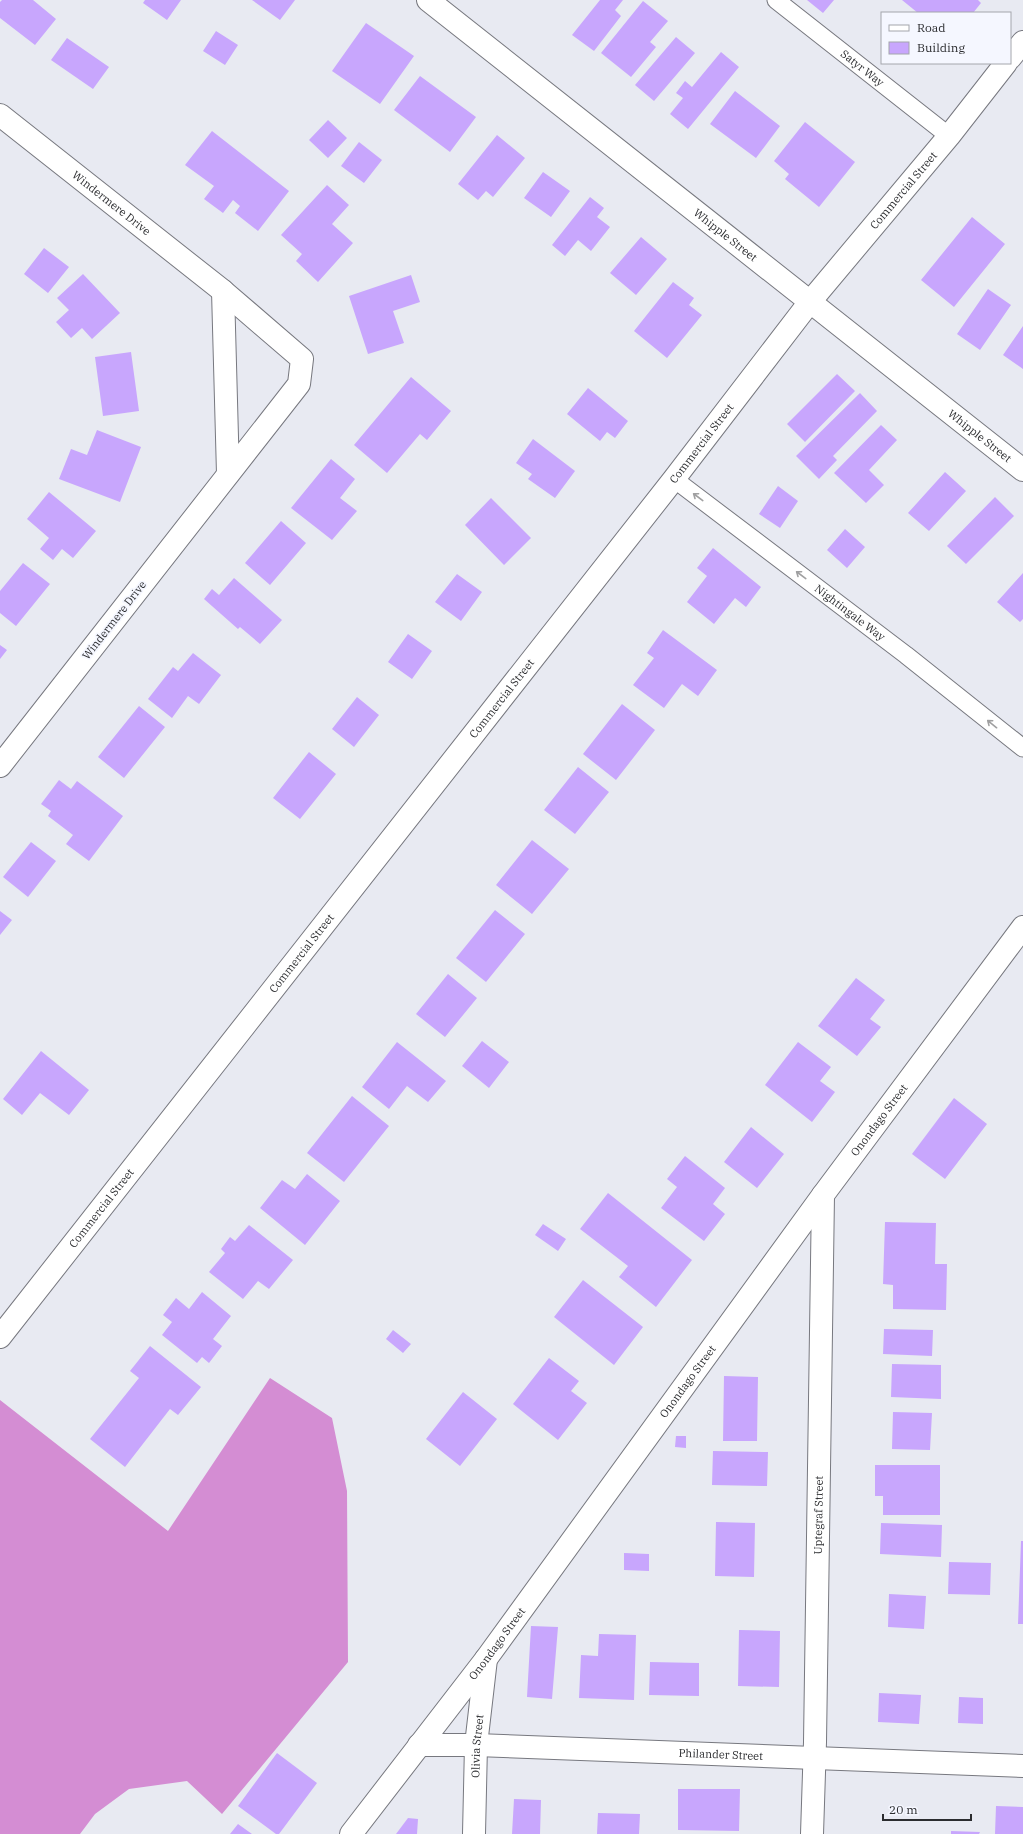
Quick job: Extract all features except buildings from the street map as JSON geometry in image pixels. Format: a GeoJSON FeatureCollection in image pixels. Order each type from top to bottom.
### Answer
{"type":"FeatureCollection","features":[{"type":"Feature","properties":{"kind":"street","name":"Whipple Street"},"geometry":{"type":"LineString","coordinates":[[428,0],[809,303],[1023,470]]}},
{"type":"Feature","properties":{"kind":"street"},"geometry":{"type":"LineString","coordinates":[[1011,57],[1023,42]]}},
{"type":"Feature","properties":{"kind":"street","name":"Commercial Street"},"geometry":{"type":"LineString","coordinates":[[0,1337],[674,479],[809,303],[949,136],[1005,64]]}},
{"type":"Feature","properties":{"kind":"street","name":"Windermere Drive"},"geometry":{"type":"LineString","coordinates":[[0,115],[223,291],[302,359],[299,384],[0,766]]}},
{"type":"Feature","properties":{"kind":"street"},"geometry":{"type":"LineString","coordinates":[[223,291],[228,474]]}},
{"type":"Feature","properties":{"kind":"street","name":"Onondago Street"},"geometry":{"type":"LineString","coordinates":[[350,1834],[486,1659],[823,1195],[1023,927]]}},
{"type":"Feature","properties":{"kind":"street","name":"Uptegraf Street"},"geometry":{"type":"LineString","coordinates":[[812,1834],[823,1195]]}},
{"type":"Feature","properties":{"kind":"street","name":"Olivia Street"},"geometry":{"type":"LineString","coordinates":[[474,1834],[476,1745],[486,1659]]}},
{"type":"Feature","properties":{"kind":"street","name":"Philander Street"},"geometry":{"type":"LineString","coordinates":[[419,1745],[476,1745],[1023,1766]]}},
{"type":"Feature","properties":{"kind":"lane","name":"Satyr Way"},"geometry":{"type":"LineString","coordinates":[[776,0],[949,136]]}},
{"type":"Feature","properties":{"kind":"lane","name":"Nightingale Way"},"geometry":{"type":"LineString","coordinates":[[674,479],[906,655],[1023,748]]}},
{"type":"Feature","properties":{"kind":"shaded area"},"geometry":{"type":"Polygon","coordinates":[[[270,1378],[332,1418],[347,1491],[348,1662],[222,1814],[187,1781],[129,1789],[95,1814],[80,1834],[0,1834],[0,1400],[168,1531],[270,1378]]]}}]}
